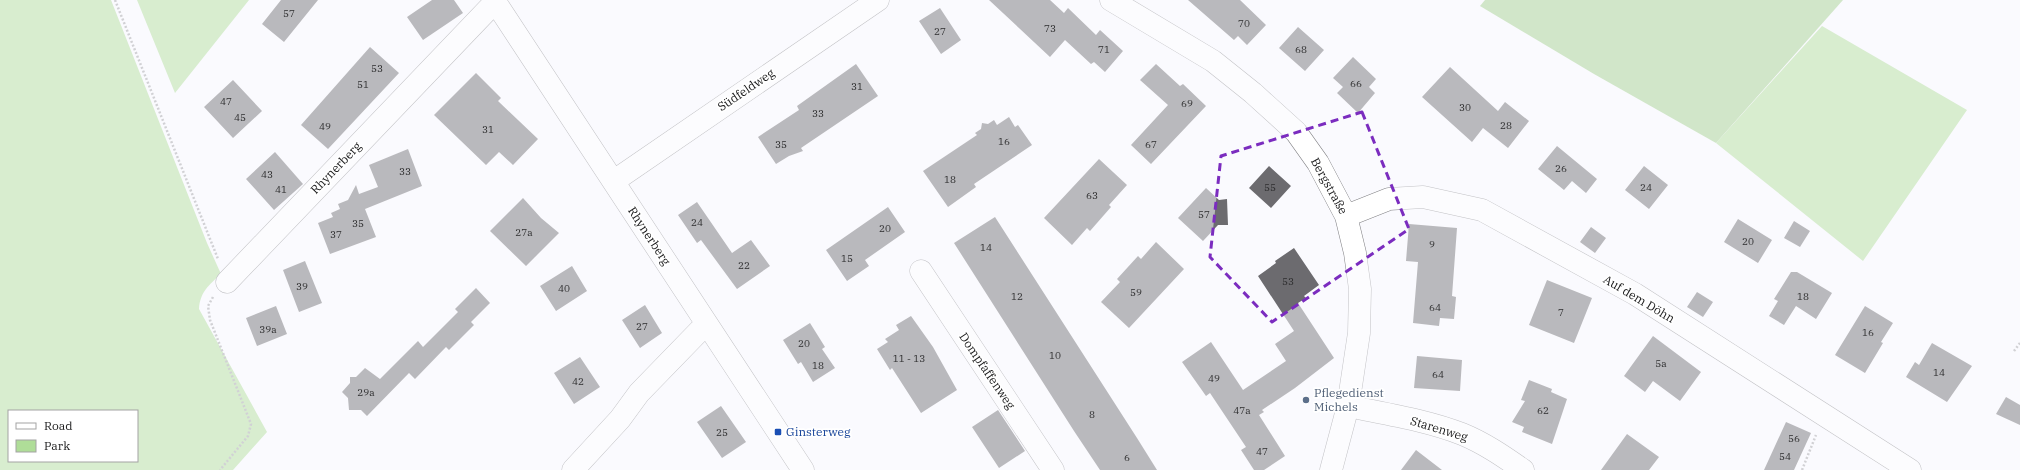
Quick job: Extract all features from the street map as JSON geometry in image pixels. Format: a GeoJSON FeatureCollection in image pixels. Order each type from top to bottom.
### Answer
{"type":"FeatureCollection","features":[{"type":"Feature","properties":{"kind":"street","name":"Südfeldweg"},"geometry":{"type":"LineString","coordinates":[[614,181],[878,0]]}},
{"type":"Feature","properties":{"kind":"street","name":"Bergstraße"},"geometry":{"type":"LineString","coordinates":[[1111,0],[1213,61],[1253,93],[1296,132],[1318,164],[1346,216],[1355,253],[1360,289],[1359,333],[1348,406],[1331,470]]}},
{"type":"Feature","properties":{"kind":"street","name":"Rhynerberg"},"geometry":{"type":"LineString","coordinates":[[227,282],[495,1],[803,470]]}},
{"type":"Feature","properties":{"kind":"street","name":"Auf dem Döhn"},"geometry":{"type":"LineString","coordinates":[[1346,216],[1389,199],[1424,197],[1482,210],[1635,294],[1910,470]]}},
{"type":"Feature","properties":{"kind":"street","name":"Dompfaffenweg"},"geometry":{"type":"LineString","coordinates":[[921,271],[1053,470]]}},
{"type":"Feature","properties":{"kind":"street"},"geometry":{"type":"LineString","coordinates":[[573,470],[620,419],[639,393],[706,324]]}},
{"type":"Feature","properties":{"kind":"street","name":"Starenweg"},"geometry":{"type":"LineString","coordinates":[[1348,406],[1426,423],[1462,434],[1497,452],[1522,470]]}},
{"type":"Feature","properties":{"kind":"path"},"geometry":{"type":"LineString","coordinates":[[115,0],[227,282],[211,299],[208,306],[210,320],[251,424],[248,436],[220,470]]}},
{"type":"Feature","properties":{"kind":"path"},"geometry":{"type":"LineString","coordinates":[[2014,351],[2020,343]]}},
{"type":"Feature","properties":{"kind":"path"},"geometry":{"type":"LineString","coordinates":[[1802,470],[1824,416]]}},
{"type":"Feature","properties":{"kind":"highlighted area"},"geometry":{"type":"Polygon","coordinates":[[[1362,112],[1409,229],[1272,322],[1210,257],[1221,156],[1362,112]]]}},
{"type":"Feature","properties":{"kind":"green space"},"geometry":{"type":"Polygon","coordinates":[[[0,0],[111,0],[207,243],[221,274],[203,293],[199,309],[267,432],[233,470],[0,470],[0,0]]]}},
{"type":"Feature","properties":{"kind":"green space"},"geometry":{"type":"Polygon","coordinates":[[[137,0],[249,0],[175,93],[137,0]]]}},
{"type":"Feature","properties":{"kind":"green space"},"geometry":{"type":"Polygon","coordinates":[[[1485,0],[1843,0],[1716,143],[1594,74],[1480,6],[1485,0]]]}},
{"type":"Feature","properties":{"kind":"green space"},"geometry":{"type":"Polygon","coordinates":[[[1822,26],[1967,110],[1863,261],[1716,143],[1822,26]]]}},
{"type":"Feature","properties":{"kind":"building"},"geometry":{"type":"Polygon","coordinates":[[[281,0],[318,0],[284,42],[262,24],[281,0]]]}},
{"type":"Feature","properties":{"kind":"building"},"geometry":{"type":"Polygon","coordinates":[[[432,0],[454,0],[463,13],[423,40],[407,17],[432,0]]]}},
{"type":"Feature","properties":{"kind":"building"},"geometry":{"type":"Polygon","coordinates":[[[989,0],[1050,0],[1064,13],[1068,8],[1096,35],[1100,30],[1123,51],[1105,72],[1094,62],[1091,64],[1065,40],[1050,57],[989,0]]]}},
{"type":"Feature","properties":{"kind":"building"},"geometry":{"type":"Polygon","coordinates":[[[1188,0],[1240,0],[1266,25],[1247,45],[1238,36],[1234,40],[1188,0]]]}},
{"type":"Feature","properties":{"kind":"building"},"geometry":{"type":"Polygon","coordinates":[[[940,8],[961,40],[941,54],[919,21],[940,8]]]}},
{"type":"Feature","properties":{"kind":"building"},"geometry":{"type":"Polygon","coordinates":[[[1298,27],[1324,50],[1305,71],[1279,48],[1298,27]]]}},
{"type":"Feature","properties":{"kind":"building"},"geometry":{"type":"Polygon","coordinates":[[[370,47],[399,73],[328,149],[301,125],[370,47]]]}},
{"type":"Feature","properties":{"kind":"building"},"geometry":{"type":"Polygon","coordinates":[[[1353,57],[1376,79],[1369,87],[1375,93],[1358,113],[1337,93],[1343,87],[1333,78],[1353,57]]]}},
{"type":"Feature","properties":{"kind":"building"},"geometry":{"type":"Polygon","coordinates":[[[856,64],[878,96],[801,148],[803,151],[789,156],[776,164],[758,137],[799,110],[797,106],[856,64]]]}},
{"type":"Feature","properties":{"kind":"building"},"geometry":{"type":"Polygon","coordinates":[[[1156,64],[1180,86],[1183,84],[1206,106],[1151,164],[1131,145],[1168,105],[1140,80],[1156,64]]]}},
{"type":"Feature","properties":{"kind":"building"},"geometry":{"type":"Polygon","coordinates":[[[1450,67],[1498,111],[1505,102],[1529,121],[1508,148],[1483,128],[1472,142],[1422,97],[1450,67]]]}},
{"type":"Feature","properties":{"kind":"building"},"geometry":{"type":"Polygon","coordinates":[[[476,73],[501,98],[498,101],[538,139],[513,165],[499,152],[486,165],[434,115],[476,73]]]}},
{"type":"Feature","properties":{"kind":"building"},"geometry":{"type":"Polygon","coordinates":[[[233,80],[262,111],[233,138],[204,107],[233,80]]]}},
{"type":"Feature","properties":{"kind":"building"},"geometry":{"type":"Polygon","coordinates":[[[1009,117],[1015,127],[1018,125],[1032,145],[974,184],[976,187],[948,207],[923,171],[977,135],[975,133],[981,129],[982,123],[988,124],[994,120],[997,125],[1009,117]]]}},
{"type":"Feature","properties":{"kind":"building"},"geometry":{"type":"Polygon","coordinates":[[[1557,146],[1597,179],[1586,193],[1572,181],[1564,190],[1538,169],[1557,146]]]}},
{"type":"Feature","properties":{"kind":"building"},"geometry":{"type":"Polygon","coordinates":[[[408,149],[422,186],[365,209],[376,237],[330,254],[318,223],[333,217],[331,213],[340,209],[338,204],[348,200],[356,185],[359,194],[378,187],[369,165],[408,149]]]}},
{"type":"Feature","properties":{"kind":"building"},"geometry":{"type":"Polygon","coordinates":[[[275,152],[303,184],[274,210],[246,179],[275,152]]]}},
{"type":"Feature","properties":{"kind":"building"},"geometry":{"type":"Polygon","coordinates":[[[1099,159],[1127,185],[1109,205],[1111,207],[1090,231],[1087,228],[1072,245],[1044,218],[1099,159]]]}},
{"type":"Feature","properties":{"kind":"building"},"geometry":{"type":"Polygon","coordinates":[[[1269,166],[1291,186],[1271,208],[1249,188],[1269,166]]]}},
{"type":"Feature","properties":{"kind":"building"},"geometry":{"type":"Polygon","coordinates":[[[1644,166],[1668,185],[1649,209],[1625,190],[1644,166]]]}},
{"type":"Feature","properties":{"kind":"building"},"geometry":{"type":"Polygon","coordinates":[[[1206,188],[1219,200],[1227,199],[1228,225],[1218,225],[1203,241],[1178,218],[1206,188]]]}},
{"type":"Feature","properties":{"kind":"building"},"geometry":{"type":"Polygon","coordinates":[[[523,198],[541,218],[559,233],[526,266],[490,231],[523,198]]]}},
{"type":"Feature","properties":{"kind":"building"},"geometry":{"type":"Polygon","coordinates":[[[697,202],[732,253],[751,240],[770,266],[737,289],[701,240],[697,243],[678,215],[697,202]]]}},
{"type":"Feature","properties":{"kind":"building"},"geometry":{"type":"Polygon","coordinates":[[[888,207],[905,232],[865,260],[869,266],[847,281],[826,250],[888,207]]]}},
{"type":"Feature","properties":{"kind":"building"},"geometry":{"type":"Polygon","coordinates":[[[995,217],[1157,470],[1100,470],[1074,431],[954,243],[995,217]]]}},
{"type":"Feature","properties":{"kind":"building"},"geometry":{"type":"Polygon","coordinates":[[[1738,219],[1772,240],[1758,263],[1724,242],[1738,219]]]}},
{"type":"Feature","properties":{"kind":"building"},"geometry":{"type":"Polygon","coordinates":[[[1794,221],[1810,231],[1800,247],[1784,238],[1794,221]]]}},
{"type":"Feature","properties":{"kind":"building"},"geometry":{"type":"Polygon","coordinates":[[[1409,224],[1457,228],[1452,296],[1456,297],[1454,319],[1440,318],[1439,326],[1413,323],[1418,262],[1406,261],[1409,224]]]}},
{"type":"Feature","properties":{"kind":"building"},"geometry":{"type":"Polygon","coordinates":[[[1591,227],[1606,238],[1595,253],[1580,242],[1591,227]]]}},
{"type":"Feature","properties":{"kind":"building"},"geometry":{"type":"Polygon","coordinates":[[[1156,242],[1184,269],[1129,328],[1101,302],[1120,282],[1117,279],[1138,256],[1141,259],[1156,242]]]}},
{"type":"Feature","properties":{"kind":"building"},"geometry":{"type":"Polygon","coordinates":[[[1294,248],[1319,285],[1304,296],[1306,298],[1298,303],[1334,358],[1295,388],[1262,410],[1264,412],[1259,415],[1285,456],[1264,470],[1254,470],[1241,450],[1246,447],[1210,393],[1206,396],[1182,362],[1211,342],[1243,390],[1286,361],[1275,344],[1294,331],[1258,276],[1276,263],[1275,261],[1294,248]]]}},
{"type":"Feature","properties":{"kind":"building"},"geometry":{"type":"Polygon","coordinates":[[[305,261],[322,303],[299,312],[283,270],[305,261]]]}},
{"type":"Feature","properties":{"kind":"building"},"geometry":{"type":"Polygon","coordinates":[[[572,266],[587,291],[556,311],[540,286],[572,266]]]}},
{"type":"Feature","properties":{"kind":"building"},"geometry":{"type":"Polygon","coordinates":[[[1791,272],[1797,272],[1832,293],[1816,319],[1796,306],[1784,325],[1769,316],[1778,301],[1774,299],[1791,272]]]}},
{"type":"Feature","properties":{"kind":"building"},"geometry":{"type":"Polygon","coordinates":[[[1547,280],[1592,298],[1574,343],[1529,325],[1547,280]]]}},
{"type":"Feature","properties":{"kind":"building"},"geometry":{"type":"Polygon","coordinates":[[[476,288],[490,303],[471,322],[474,325],[449,350],[446,347],[415,379],[409,373],[367,416],[361,410],[349,410],[348,398],[342,392],[350,383],[350,377],[356,377],[365,368],[380,379],[418,341],[423,347],[458,312],[455,309],[476,288]]]}},
{"type":"Feature","properties":{"kind":"building"},"geometry":{"type":"Polygon","coordinates":[[[1697,292],[1713,302],[1703,317],[1687,307],[1697,292]]]}},
{"type":"Feature","properties":{"kind":"building"},"geometry":{"type":"Polygon","coordinates":[[[645,305],[662,333],[640,348],[622,320],[645,305]]]}},
{"type":"Feature","properties":{"kind":"building"},"geometry":{"type":"Polygon","coordinates":[[[276,306],[287,334],[257,346],[246,318],[276,306]]]}},
{"type":"Feature","properties":{"kind":"building"},"geometry":{"type":"Polygon","coordinates":[[[1865,306],[1893,323],[1865,373],[1835,355],[1865,306]]]}},
{"type":"Feature","properties":{"kind":"building"},"geometry":{"type":"Polygon","coordinates":[[[911,316],[933,347],[957,390],[921,413],[892,368],[890,370],[877,349],[888,342],[885,339],[899,330],[896,325],[911,316]]]}},
{"type":"Feature","properties":{"kind":"building"},"geometry":{"type":"Polygon","coordinates":[[[810,323],[825,347],[822,349],[835,368],[813,382],[801,362],[798,364],[783,340],[810,323]]]}},
{"type":"Feature","properties":{"kind":"building"},"geometry":{"type":"Polygon","coordinates":[[[1653,336],[1701,372],[1680,401],[1653,381],[1645,392],[1624,376],[1653,336]]]}},
{"type":"Feature","properties":{"kind":"building"},"geometry":{"type":"Polygon","coordinates":[[[1932,343],[1972,366],[1947,402],[1906,377],[1915,362],[1919,365],[1932,343]]]}},
{"type":"Feature","properties":{"kind":"building"},"geometry":{"type":"Polygon","coordinates":[[[1417,356],[1462,360],[1460,391],[1414,388],[1417,356]]]}},
{"type":"Feature","properties":{"kind":"building"},"geometry":{"type":"Polygon","coordinates":[[[580,357],[600,387],[574,404],[554,373],[580,357]]]}},
{"type":"Feature","properties":{"kind":"building"},"geometry":{"type":"Polygon","coordinates":[[[1529,380],[1552,389],[1551,392],[1567,399],[1552,444],[1522,432],[1524,427],[1512,422],[1525,401],[1521,400],[1529,380]]]}},
{"type":"Feature","properties":{"kind":"building"},"geometry":{"type":"Polygon","coordinates":[[[2006,397],[2020,405],[2020,425],[1996,414],[2006,397]]]}},
{"type":"Feature","properties":{"kind":"building"},"geometry":{"type":"Polygon","coordinates":[[[721,406],[746,442],[722,458],[697,422],[721,406]]]}},
{"type":"Feature","properties":{"kind":"building"},"geometry":{"type":"Polygon","coordinates":[[[998,410],[1025,451],[999,468],[972,427],[998,410]]]}},
{"type":"Feature","properties":{"kind":"building"},"geometry":{"type":"Polygon","coordinates":[[[1786,422],[1811,433],[1794,470],[1764,470],[1786,422]]]}},
{"type":"Feature","properties":{"kind":"building"},"geometry":{"type":"Polygon","coordinates":[[[1627,434],[1659,457],[1649,470],[1601,470],[1627,434]]]}},
{"type":"Feature","properties":{"kind":"building"},"geometry":{"type":"Polygon","coordinates":[[[1416,450],[1442,470],[1401,470],[1416,450]]]}},
{"type":"Feature","properties":{"kind":"place","name":"Pflegedienst Michels"},"geometry":{"type":"Point","coordinates":[1306,400]}},
{"type":"Feature","properties":{"kind":"place","name":"Ginsterweg"},"geometry":{"type":"Point","coordinates":[778,432]}}]}
